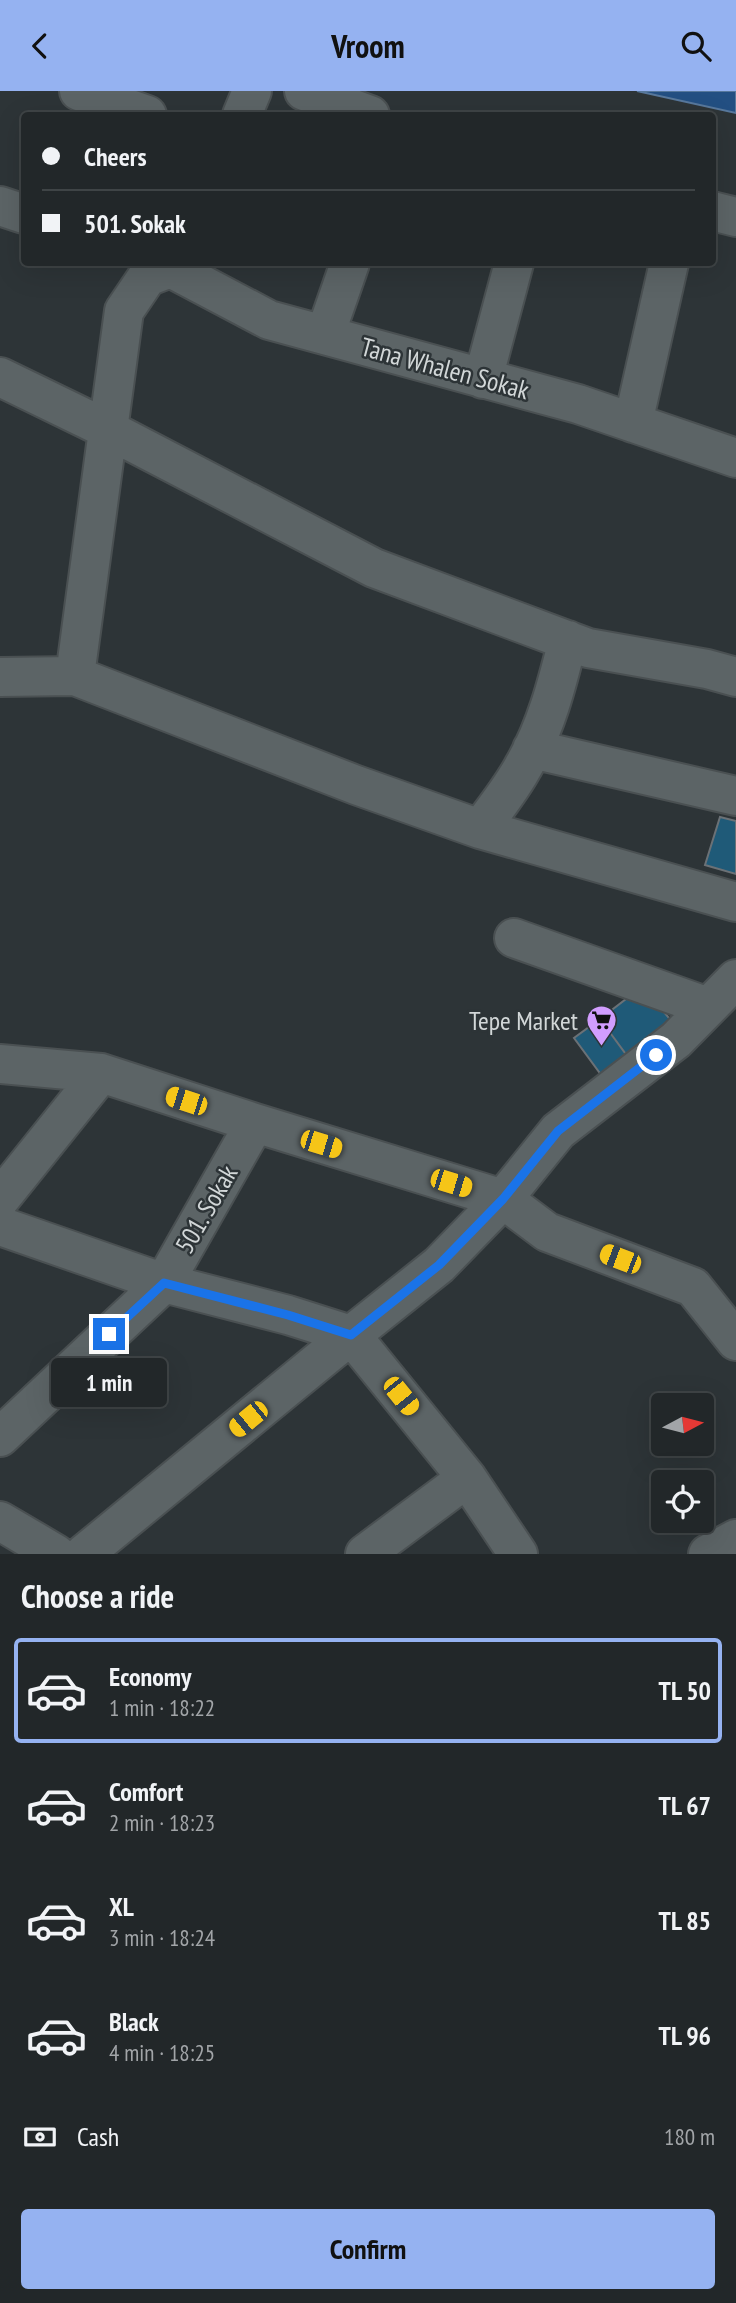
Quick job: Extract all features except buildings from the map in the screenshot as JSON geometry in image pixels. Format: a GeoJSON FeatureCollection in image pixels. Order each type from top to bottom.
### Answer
{"type":"FeatureCollection","features":[{"type":"Feature","properties":{"kind":"street"},"geometry":{"type":"LineString","coordinates":[[79,91],[138,112]]}},
{"type":"Feature","properties":{"kind":"street"},"geometry":{"type":"LineString","coordinates":[[304,91],[362,112]]}},
{"type":"Feature","properties":{"kind":"street"},"geometry":{"type":"LineString","coordinates":[[0,206],[21,213]]}},
{"type":"Feature","properties":{"kind":"street"},"geometry":{"type":"LineString","coordinates":[[716,212],[736,217]]}},
{"type":"Feature","properties":{"kind":"street"},"geometry":{"type":"LineString","coordinates":[[75,676],[124,311],[147,277],[166,266]]}},
{"type":"Feature","properties":{"kind":"street","name":"Tana Whalen Sokak"},"geometry":{"type":"LineString","coordinates":[[174,266],[269,320],[578,404],[736,458]]}},
{"type":"Feature","properties":{"kind":"street"},"geometry":{"type":"LineString","coordinates":[[325,335],[349,266]]}},
{"type":"Feature","properties":{"kind":"street"},"geometry":{"type":"LineString","coordinates":[[483,379],[513,266]]}},
{"type":"Feature","properties":{"kind":"street"},"geometry":{"type":"LineString","coordinates":[[633,423],[668,266]]}},
{"type":"Feature","properties":{"kind":"street"},"geometry":{"type":"LineString","coordinates":[[0,377],[107,429],[374,568],[588,648],[707,669],[736,677]]}},
{"type":"Feature","properties":{"kind":"street"},"geometry":{"type":"LineString","coordinates":[[480,829],[532,750],[554,695],[568,640]]}},
{"type":"Feature","properties":{"kind":"street"},"geometry":{"type":"LineString","coordinates":[[0,677],[75,676],[356,785],[480,829],[736,902]]}},
{"type":"Feature","properties":{"kind":"street"},"geometry":{"type":"LineString","coordinates":[[532,750],[736,796]]}},
{"type":"Feature","properties":{"kind":"street"},"geometry":{"type":"LineString","coordinates":[[514,938],[708,1007]]}},
{"type":"Feature","properties":{"kind":"street"},"geometry":{"type":"LineString","coordinates":[[84,1554],[439,1265],[503,1199],[558,1131],[676,1040],[736,979]]}},
{"type":"Feature","properties":{"kind":"street"},"geometry":{"type":"LineString","coordinates":[[0,1064],[101,1073],[503,1199],[547,1232],[693,1287],[736,1341]]}},
{"type":"Feature","properties":{"kind":"street"},"geometry":{"type":"LineString","coordinates":[[0,1199],[101,1073]]}},
{"type":"Feature","properties":{"kind":"street","name":"501. Sokak"},"geometry":{"type":"LineString","coordinates":[[0,1437],[164,1283],[255,1123]]}},
{"type":"Feature","properties":{"kind":"street"},"geometry":{"type":"LineString","coordinates":[[0,1226],[164,1283],[288,1315],[351,1335],[467,1478],[518,1554]]}},
{"type":"Feature","properties":{"kind":"street"},"geometry":{"type":"LineString","coordinates":[[365,1554],[467,1478]]}},
{"type":"Feature","properties":{"kind":"street"},"geometry":{"type":"LineString","coordinates":[[0,1521],[56,1554]]}},
{"type":"Feature","properties":{"kind":"street"},"geometry":{"type":"LineString","coordinates":[[708,1554],[736,1539]]}},
{"type":"Feature","properties":{"kind":"water"},"geometry":{"type":"Polygon","coordinates":[[[637,91],[736,91],[736,113],[637,91]]]}},
{"type":"Feature","properties":{"kind":"place","name":"Tepe Market"},"geometry":{"type":"Point","coordinates":[601,1047]}},
{"type":"Feature","properties":{"kind":"route"},"geometry":{"type":"LineString","coordinates":[[109,1334],[164,1283],[288,1315],[351,1335],[439,1265],[503,1199],[558,1131],[656,1055]]}}]}
